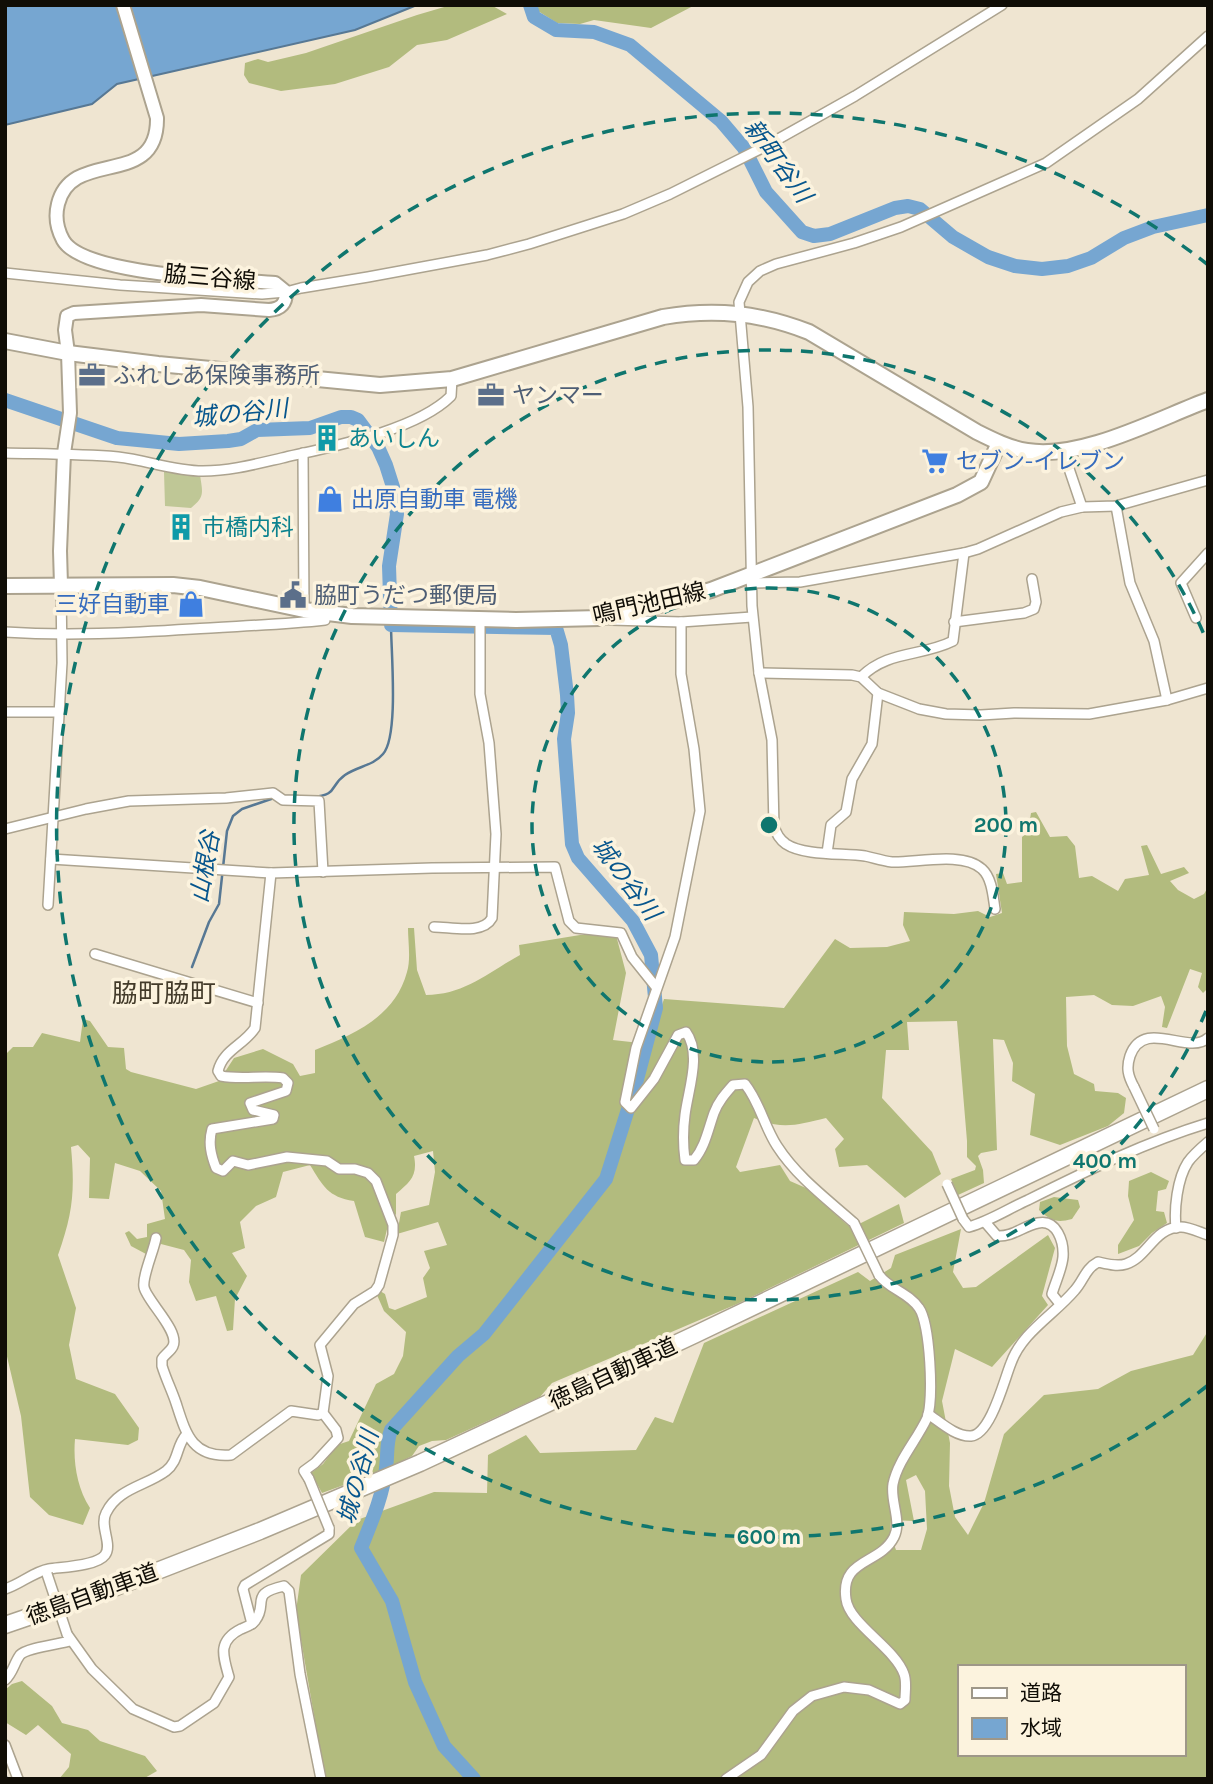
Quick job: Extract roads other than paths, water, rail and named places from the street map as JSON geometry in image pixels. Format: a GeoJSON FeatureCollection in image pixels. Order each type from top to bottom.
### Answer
{"type":"FeatureCollection","features":[{"type":"Feature","properties":{"kind":"highway","name":"徳島自動車道"},"geometry":{"type":"LineString","coordinates":[[5,1625],[116,1587],[420,1463],[1208,1090]]}},
{"type":"Feature","properties":{"kind":"main road","name":"脇三谷線"},"geometry":{"type":"LineString","coordinates":[[61,585],[64,453],[69,419],[67,316],[74,313],[201,305],[278,310],[284,304],[286,292],[275,283],[169,274],[90,260],[65,244],[59,230],[57,214],[59,200],[66,189],[76,178],[89,172],[144,156],[152,147],[158,133],[158,118],[123,5]]}},
{"type":"Feature","properties":{"kind":"main road"},"geometry":{"type":"LineString","coordinates":[[5,341],[68,353],[380,385],[452,379],[663,317],[689,313],[739,313],[783,322],[809,331],[942,412],[999,443],[1028,451],[1063,451],[1089,445],[1208,400]]}},
{"type":"Feature","properties":{"kind":"main road","name":"鳴門池田線"},"geometry":{"type":"LineString","coordinates":[[5,586],[173,585],[200,588],[304,610],[390,617],[543,620],[600,618],[682,599],[751,578],[971,489],[981,482],[999,443]]}},
{"type":"Feature","properties":{"kind":"street"},"geometry":{"type":"LineString","coordinates":[[5,273],[120,285],[262,294],[286,292],[487,255],[528,244],[623,214],[670,194],[764,147],[902,68],[1002,5]]}},
{"type":"Feature","properties":{"kind":"street"},"geometry":{"type":"LineString","coordinates":[[995,909],[989,879],[977,865],[943,859],[890,862],[866,856],[795,848],[778,837],[774,827],[772,740],[752,617],[748,407],[739,302],[748,282],[760,271],[801,256],[871,238],[1012,179],[1056,157],[1138,99],[1208,36]]}},
{"type":"Feature","properties":{"kind":"street"},"geometry":{"type":"LineString","coordinates":[[5,453],[64,453],[121,458],[185,470],[228,470],[370,436],[441,406],[451,396],[452,379]]}},
{"type":"Feature","properties":{"kind":"street"},"geometry":{"type":"LineString","coordinates":[[1063,451],[1082,508]]}},
{"type":"Feature","properties":{"kind":"street"},"geometry":{"type":"LineString","coordinates":[[303,453],[304,610]]}},
{"type":"Feature","properties":{"kind":"street"},"geometry":{"type":"LineString","coordinates":[[751,578],[800,582],[964,553],[1042,519],[1082,508],[1116,506],[1208,480]]}},
{"type":"Feature","properties":{"kind":"street"},"geometry":{"type":"LineString","coordinates":[[1116,506],[1130,583],[1154,641],[1167,700]]}},
{"type":"Feature","properties":{"kind":"street"},"geometry":{"type":"LineString","coordinates":[[861,677],[871,667],[887,659],[953,641],[964,553]]}},
{"type":"Feature","properties":{"kind":"street"},"geometry":{"type":"LineString","coordinates":[[1196,618],[1181,583],[1208,553]]}},
{"type":"Feature","properties":{"kind":"street"},"geometry":{"type":"LineString","coordinates":[[954,622],[1017,614],[1034,609],[1036,601],[1032,579]]}},
{"type":"Feature","properties":{"kind":"street"},"geometry":{"type":"LineString","coordinates":[[48,905],[59,712],[61,585]]}},
{"type":"Feature","properties":{"kind":"street"},"geometry":{"type":"LineString","coordinates":[[5,632],[62,635],[287,624],[325,620],[325,613]]}},
{"type":"Feature","properties":{"kind":"street"},"geometry":{"type":"LineString","coordinates":[[600,618],[634,622],[681,622],[752,617]]}},
{"type":"Feature","properties":{"kind":"street"},"geometry":{"type":"LineString","coordinates":[[434,927],[481,928],[489,924],[492,918],[496,834],[489,743],[480,694],[480,619]]}},
{"type":"Feature","properties":{"kind":"street"},"geometry":{"type":"LineString","coordinates":[[681,622],[681,674],[694,750],[699,811],[675,937],[636,1048],[625,1102],[631,1108],[654,1079],[678,1035],[686,1032],[694,1062],[685,1117],[685,1160],[694,1160],[701,1152],[715,1110],[722,1098],[733,1085],[745,1084],[754,1095],[778,1148],[803,1178],[854,1223],[879,1275],[887,1285],[906,1293],[921,1309],[927,1326],[930,1352],[928,1414],[902,1461],[893,1485],[895,1535],[885,1550],[853,1569],[846,1581],[846,1599],[850,1612],[874,1635],[904,1671],[905,1700],[900,1704],[869,1690],[844,1687],[812,1696],[793,1712],[761,1755],[726,1779]]}},
{"type":"Feature","properties":{"kind":"street"},"geometry":{"type":"LineString","coordinates":[[759,673],[861,677],[878,693],[919,709],[946,714],[1089,714],[1167,700],[1208,688]]}},
{"type":"Feature","properties":{"kind":"street"},"geometry":{"type":"LineString","coordinates":[[827,853],[831,825],[846,812],[852,779],[872,744],[878,693]]}},
{"type":"Feature","properties":{"kind":"street"},"geometry":{"type":"LineString","coordinates":[[5,712],[59,712]]}},
{"type":"Feature","properties":{"kind":"street"},"geometry":{"type":"LineString","coordinates":[[5,829],[96,807],[150,799],[226,798],[273,793],[283,800],[319,801],[323,872]]}},
{"type":"Feature","properties":{"kind":"street"},"geometry":{"type":"LineString","coordinates":[[51,859],[271,873],[555,867],[569,921],[576,928],[621,933],[632,957],[656,987]]}},
{"type":"Feature","properties":{"kind":"street"},"geometry":{"type":"LineString","coordinates":[[252,1624],[243,1589],[245,1585],[329,1534],[329,1528],[304,1471],[338,1438],[336,1430],[323,1413],[328,1376],[320,1345],[354,1304],[375,1291],[379,1285],[393,1235],[393,1224],[376,1181],[368,1173],[355,1169],[339,1169],[327,1161],[287,1157],[248,1165],[233,1161],[223,1171],[216,1168],[210,1146],[212,1129],[273,1119],[274,1115],[253,1110],[250,1103],[281,1094],[286,1091],[288,1083],[283,1078],[266,1076],[221,1076],[218,1071],[225,1054],[250,1037],[255,1028],[271,873]]}},
{"type":"Feature","properties":{"kind":"street"},"geometry":{"type":"LineString","coordinates":[[95,954],[258,1003]]}},
{"type":"Feature","properties":{"kind":"street"},"geometry":{"type":"LineString","coordinates":[[1159,1139],[1128,1076],[1128,1063],[1133,1050],[1141,1042],[1152,1038],[1197,1044],[1208,1038]]}},
{"type":"Feature","properties":{"kind":"street"},"geometry":{"type":"LineString","coordinates":[[947,1184],[969,1227],[985,1222],[1159,1139],[1208,1123]]}},
{"type":"Feature","properties":{"kind":"street"},"geometry":{"type":"LineString","coordinates":[[1176,1228],[1175,1214],[1187,1163],[1208,1142]]}},
{"type":"Feature","properties":{"kind":"street"},"geometry":{"type":"LineString","coordinates":[[985,1222],[997,1236],[1007,1236],[1036,1223],[1045,1222],[1057,1229],[1063,1258],[1052,1294],[1060,1304]]}},
{"type":"Feature","properties":{"kind":"street"},"geometry":{"type":"LineString","coordinates":[[928,1414],[957,1433],[970,1436],[980,1433],[988,1423],[1017,1350],[1075,1290],[1089,1267],[1098,1262],[1115,1266],[1127,1264],[1141,1254],[1153,1240],[1176,1228],[1182,1227],[1208,1235]]}},
{"type":"Feature","properties":{"kind":"street"},"geometry":{"type":"LineString","coordinates":[[156,1238],[143,1283],[145,1291],[163,1314],[174,1342],[173,1348],[162,1359],[162,1366],[186,1435],[200,1448],[220,1455],[232,1455],[291,1411],[318,1415],[323,1413]]}},
{"type":"Feature","properties":{"kind":"street"},"geometry":{"type":"LineString","coordinates":[[5,1589],[17,1586],[36,1573],[95,1562],[105,1555],[107,1547],[104,1516],[111,1505],[129,1489],[167,1471],[177,1459],[182,1439],[186,1435]]}},
{"type":"Feature","properties":{"kind":"street"},"geometry":{"type":"LineString","coordinates":[[46,1572],[68,1637],[92,1669],[133,1709],[174,1727],[180,1726],[214,1703],[229,1677],[222,1653],[231,1634],[252,1624],[260,1611],[260,1598],[273,1588],[284,1586],[289,1591],[300,1674],[321,1779]]}},
{"type":"Feature","properties":{"kind":"street"},"geometry":{"type":"LineString","coordinates":[[5,1680],[24,1651],[68,1637]]}},
{"type":"Feature","properties":{"kind":"street"},"geometry":{"type":"LineString","coordinates":[[5,1745],[18,1779]]}},
{"type":"Feature","properties":{"kind":"water"},"geometry":{"type":"Polygon","coordinates":[[[5,5],[417,5],[355,30],[117,84],[92,104],[5,125],[5,5]]]}},
{"type":"Feature","properties":{"kind":"waterway","name":"新町谷川"},"geometry":{"type":"LineString","coordinates":[[530,5],[534,17],[556,30],[594,32],[630,45],[721,121],[744,148],[766,192],[802,232],[814,236],[830,234],[895,208],[908,206],[920,209],[953,237],[988,257],[1015,266],[1042,269],[1068,266],[1091,258],[1124,238],[1153,227],[1208,215]]}},
{"type":"Feature","properties":{"kind":"waterway","name":"城の谷川"},"geometry":{"type":"LineString","coordinates":[[5,400],[117,438],[179,444],[241,439],[257,430],[310,428],[341,417],[351,417],[358,420],[378,447],[393,487],[397,514],[389,566],[391,625],[556,628],[561,645],[567,695],[568,713],[564,739],[572,844],[578,858],[633,921],[651,955],[656,1008],[606,1179],[484,1334],[458,1356],[391,1430],[382,1489],[361,1548],[392,1601],[415,1682],[444,1746],[474,1779]]}},
{"type":"Feature","properties":{"kind":"waterway","name":"山根谷"},"geometry":{"type":"LineString","coordinates":[[312,797],[330,792],[345,775],[379,758],[388,744],[393,712],[391,625]]}},
{"type":"Feature","properties":{"kind":"waterway","name":"山根谷"},"geometry":{"type":"LineString","coordinates":[[280,796],[298,796]]}},
{"type":"Feature","properties":{"kind":"waterway","name":"山根谷"},"geometry":{"type":"LineString","coordinates":[[192,967],[209,922],[219,904],[227,831],[233,816],[242,809],[274,798]]}},
{"type":"Feature","properties":{"kind":"waterway"},"geometry":{"type":"LineString","coordinates":[[5,1774],[7,1779]]}},
{"type":"Feature","properties":{"kind":"place","name":"ふれしあ保険事務所"},"geometry":{"type":"Point","coordinates":[92,375]}},
{"type":"Feature","properties":{"kind":"place","name":"ヤンマー"},"geometry":{"type":"Point","coordinates":[491,395]}},
{"type":"Feature","properties":{"kind":"place","name":"あいしん"},"geometry":{"type":"Point","coordinates":[327,438]}},
{"type":"Feature","properties":{"kind":"place","name":"セブン-イレブン"},"geometry":{"type":"Point","coordinates":[935,461]}},
{"type":"Feature","properties":{"kind":"place","name":"出原自動車 電機"},"geometry":{"type":"Point","coordinates":[330,499]}},
{"type":"Feature","properties":{"kind":"place","name":"市橋内科"},"geometry":{"type":"Point","coordinates":[181,527]}},
{"type":"Feature","properties":{"kind":"place","name":"脇町うだつ郵便局"},"geometry":{"type":"Point","coordinates":[293,595]}},
{"type":"Feature","properties":{"kind":"place","name":"三好自動車"},"geometry":{"type":"Point","coordinates":[191,604]}},
{"type":"Feature","properties":{"kind":"district","name":"脇町脇町"},"geometry":{"type":"Point","coordinates":[164,993]}}]}
